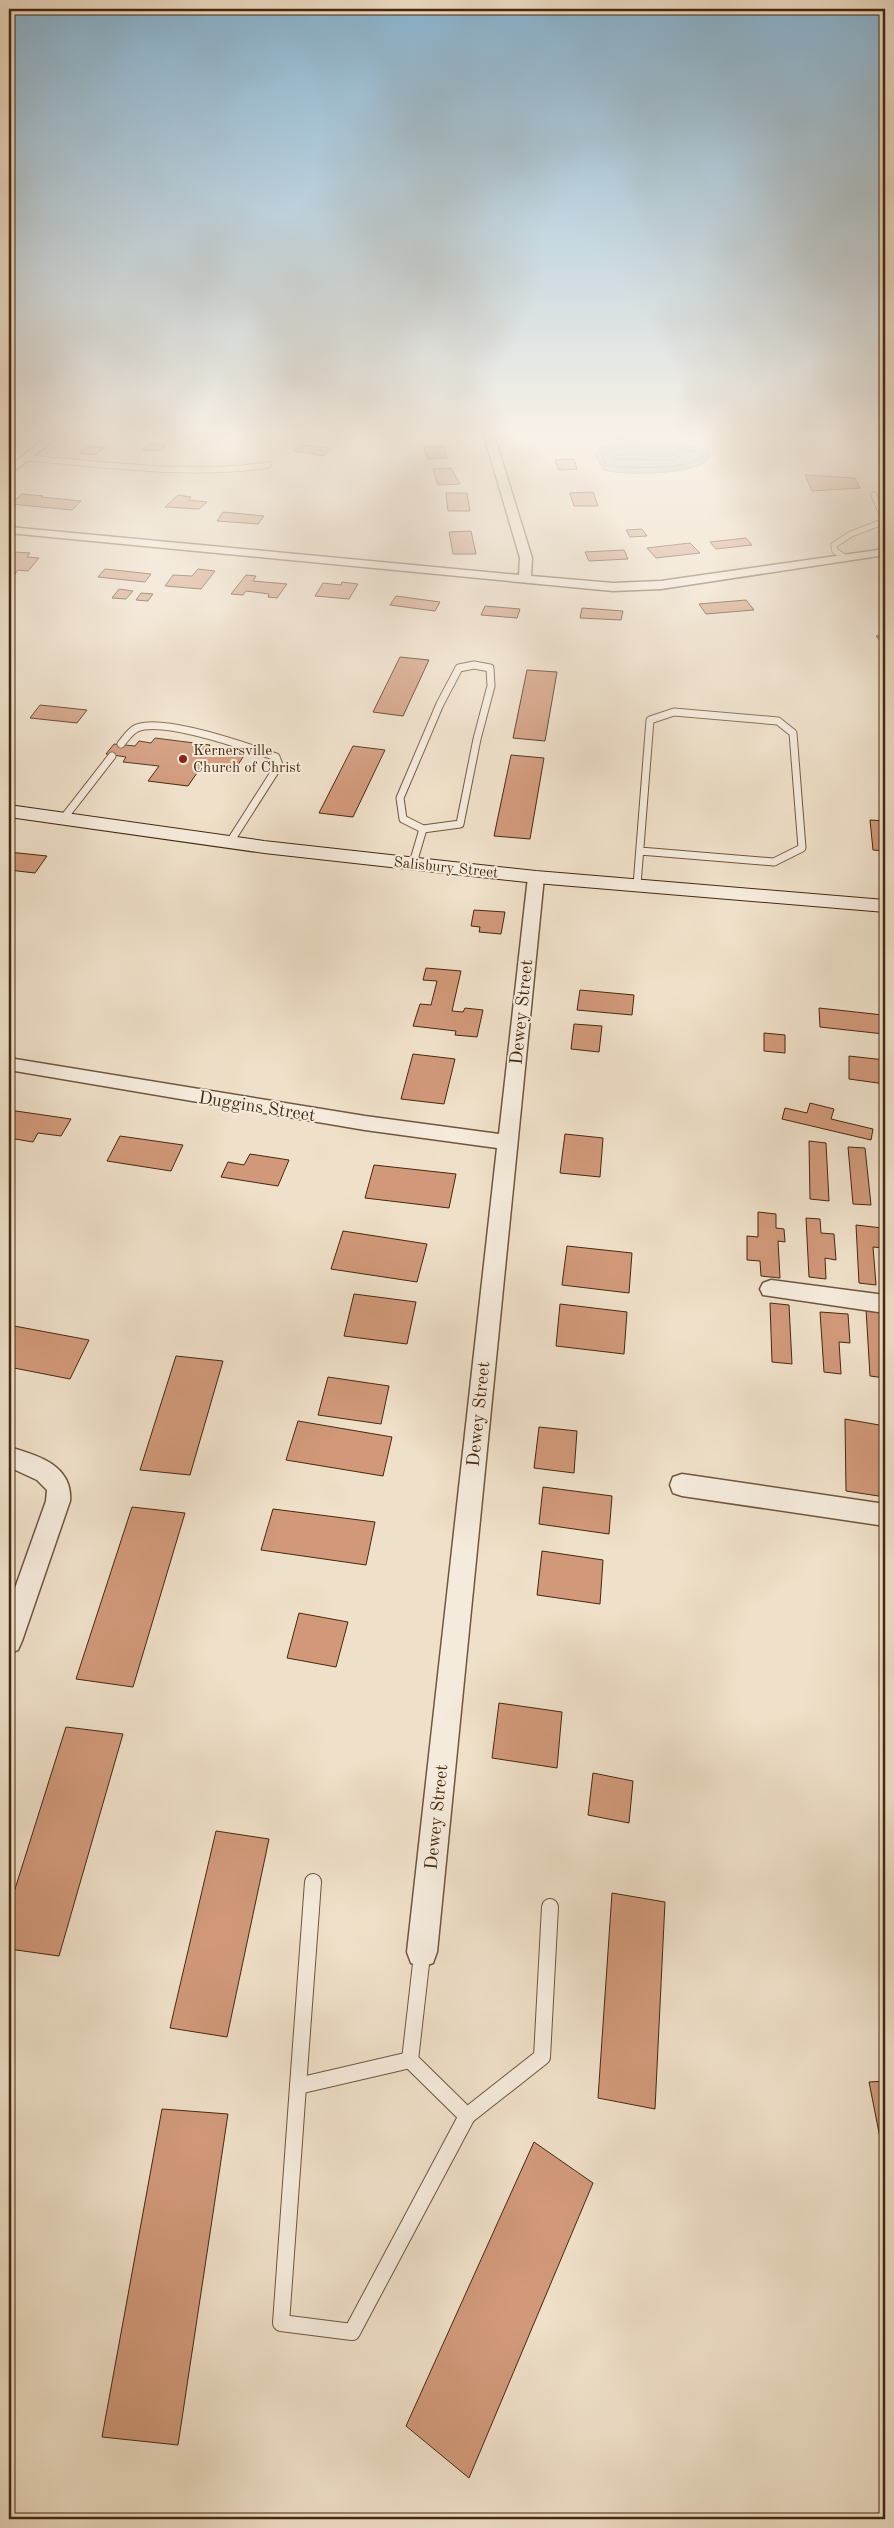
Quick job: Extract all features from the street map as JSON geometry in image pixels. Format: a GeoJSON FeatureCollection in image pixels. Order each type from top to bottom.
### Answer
{"type":"FeatureCollection","features":[{"type":"Feature","properties":{"kind":"main road","name":"Salisbury Street"},"geometry":{"type":"LineString","coordinates":[[9,811],[230,842],[536,877],[885,906]]}},
{"type":"Feature","properties":{"kind":"street"},"geometry":{"type":"LineString","coordinates":[[251,553],[612,587],[652,586],[879,553]]}},
{"type":"Feature","properties":{"kind":"street"},"geometry":{"type":"LineString","coordinates":[[524,553],[526,579]]}},
{"type":"Feature","properties":{"kind":"street","name":"Dewey Street"},"geometry":{"type":"LineString","coordinates":[[422,1952],[506,1142],[536,877]]}},
{"type":"Feature","properties":{"kind":"street","name":"Duggins Street"},"geometry":{"type":"LineString","coordinates":[[9,1064],[365,1123],[506,1142]]}},
{"type":"Feature","properties":{"kind":"street"},"geometry":{"type":"LineString","coordinates":[[771,1290],[885,1304]]}},
{"type":"Feature","properties":{"kind":"street"},"geometry":{"type":"LineString","coordinates":[[9,1457],[35,1466],[53,1479],[59,1488],[58,1501],[9,1641]]}},
{"type":"Feature","properties":{"kind":"street"},"geometry":{"type":"LineString","coordinates":[[682,1485],[885,1515]]}},
{"type":"Feature","properties":{"kind":"lane"},"geometry":{"type":"LineString","coordinates":[[838,553],[846,558]]}},
{"type":"Feature","properties":{"kind":"lane"},"geometry":{"type":"LineString","coordinates":[[474,666],[490,668],[491,686],[477,739],[460,824],[423,828],[403,820],[400,798],[440,704],[459,668],[474,666]]}},
{"type":"Feature","properties":{"kind":"lane"},"geometry":{"type":"LineString","coordinates":[[637,885],[650,720],[674,712],[778,720],[793,733],[802,848],[774,862],[640,851]]}},
{"type":"Feature","properties":{"kind":"lane"},"geometry":{"type":"LineString","coordinates":[[121,744],[130,732],[141,727],[155,727],[211,736],[276,757],[279,764],[230,842]]}},
{"type":"Feature","properties":{"kind":"lane"},"geometry":{"type":"LineString","coordinates":[[64,819],[112,756]]}},
{"type":"Feature","properties":{"kind":"lane"},"geometry":{"type":"LineString","coordinates":[[413,863],[423,828]]}},
{"type":"Feature","properties":{"kind":"lane"},"geometry":{"type":"LineString","coordinates":[[313,1882],[281,2322],[352,2332],[467,2116],[542,2056],[550,1907]]}},
{"type":"Feature","properties":{"kind":"lane"},"geometry":{"type":"LineString","coordinates":[[410,2060],[422,1952]]}},
{"type":"Feature","properties":{"kind":"lane"},"geometry":{"type":"LineString","coordinates":[[298,2086],[410,2060]]}},
{"type":"Feature","properties":{"kind":"lane"},"geometry":{"type":"LineString","coordinates":[[410,2060],[467,2116]]}},
{"type":"Feature","properties":{"kind":"building"},"geometry":{"type":"Polygon","coordinates":[[[13,553],[30,553],[27,557],[39,558],[28,571],[18,570],[15,574],[9,573],[9,557],[13,553]]]}},
{"type":"Feature","properties":{"kind":"building"},"geometry":{"type":"Polygon","coordinates":[[[453,553],[476,554],[453,554],[453,553]]]}},
{"type":"Feature","properties":{"kind":"building"},"geometry":{"type":"Polygon","coordinates":[[[585,553],[625,553],[628,559],[589,561],[585,553]]]}},
{"type":"Feature","properties":{"kind":"building"},"geometry":{"type":"Polygon","coordinates":[[[651,553],[700,553],[656,558],[651,553]]]}},
{"type":"Feature","properties":{"kind":"building"},"geometry":{"type":"Polygon","coordinates":[[[105,569],[151,574],[145,582],[98,577],[105,569]]]}},
{"type":"Feature","properties":{"kind":"building"},"geometry":{"type":"Polygon","coordinates":[[[198,569],[215,571],[201,589],[165,586],[173,575],[192,576],[198,569]]]}},
{"type":"Feature","properties":{"kind":"building"},"geometry":{"type":"Polygon","coordinates":[[[246,575],[256,576],[253,581],[287,584],[277,598],[268,597],[269,594],[246,591],[243,595],[231,594],[246,575]]]}},
{"type":"Feature","properties":{"kind":"building"},"geometry":{"type":"Polygon","coordinates":[[[342,582],[358,584],[349,599],[315,596],[323,583],[341,585],[342,582]]]}},
{"type":"Feature","properties":{"kind":"building"},"geometry":{"type":"Polygon","coordinates":[[[119,589],[133,591],[126,599],[112,598],[119,589]]]}},
{"type":"Feature","properties":{"kind":"building"},"geometry":{"type":"Polygon","coordinates":[[[141,593],[153,594],[148,601],[136,600],[141,593]]]}},
{"type":"Feature","properties":{"kind":"building"},"geometry":{"type":"Polygon","coordinates":[[[396,596],[440,602],[435,611],[390,605],[396,596]]]}},
{"type":"Feature","properties":{"kind":"building"},"geometry":{"type":"Polygon","coordinates":[[[746,600],[754,610],[706,614],[699,604],[746,600]]]}},
{"type":"Feature","properties":{"kind":"building"},"geometry":{"type":"Polygon","coordinates":[[[485,606],[520,609],[517,618],[481,615],[485,606]]]}},
{"type":"Feature","properties":{"kind":"building"},"geometry":{"type":"Polygon","coordinates":[[[582,608],[623,611],[621,620],[580,618],[582,608]]]}},
{"type":"Feature","properties":{"kind":"building"},"geometry":{"type":"Polygon","coordinates":[[[885,635],[885,645],[883,645],[876,636],[885,635]]]}},
{"type":"Feature","properties":{"kind":"building"},"geometry":{"type":"Polygon","coordinates":[[[400,657],[429,660],[403,716],[373,712],[400,657]]]}},
{"type":"Feature","properties":{"kind":"building"},"geometry":{"type":"Polygon","coordinates":[[[527,670],[557,672],[545,741],[513,738],[527,670]]]}},
{"type":"Feature","properties":{"kind":"building"},"geometry":{"type":"Polygon","coordinates":[[[40,705],[87,710],[77,723],[30,718],[40,705]]]}},
{"type":"Feature","properties":{"kind":"building","name":"Kernersville Church of Christ"},"geometry":{"type":"Polygon","coordinates":[[[155,738],[210,745],[208,749],[245,754],[234,771],[201,767],[188,786],[148,781],[159,766],[123,762],[126,757],[106,754],[114,744],[135,746],[139,741],[151,743],[155,738]]]}},
{"type":"Feature","properties":{"kind":"building"},"geometry":{"type":"Polygon","coordinates":[[[353,746],[385,750],[353,817],[319,813],[353,746]]]}},
{"type":"Feature","properties":{"kind":"building"},"geometry":{"type":"Polygon","coordinates":[[[511,755],[544,758],[530,839],[494,836],[511,755]]]}},
{"type":"Feature","properties":{"kind":"building"},"geometry":{"type":"Polygon","coordinates":[[[870,820],[885,821],[885,851],[873,850],[870,820]]]}},
{"type":"Feature","properties":{"kind":"building"},"geometry":{"type":"Polygon","coordinates":[[[9,852],[47,856],[35,873],[9,870],[9,852]]]}},
{"type":"Feature","properties":{"kind":"building"},"geometry":{"type":"Polygon","coordinates":[[[474,910],[505,912],[501,934],[479,932],[480,927],[471,926],[474,910]]]}},
{"type":"Feature","properties":{"kind":"building"},"geometry":{"type":"Polygon","coordinates":[[[426,968],[461,971],[452,1011],[463,1012],[465,1008],[483,1010],[477,1037],[455,1035],[456,1031],[413,1026],[420,1004],[431,1005],[437,981],[423,980],[426,968]]]}},
{"type":"Feature","properties":{"kind":"building"},"geometry":{"type":"Polygon","coordinates":[[[580,990],[634,995],[632,1015],[577,1010],[580,990]]]}},
{"type":"Feature","properties":{"kind":"building"},"geometry":{"type":"Polygon","coordinates":[[[819,1008],[883,1015],[884,1034],[820,1027],[819,1008]]]}},
{"type":"Feature","properties":{"kind":"building"},"geometry":{"type":"Polygon","coordinates":[[[574,1024],[602,1026],[599,1052],[571,1049],[574,1024]]]}},
{"type":"Feature","properties":{"kind":"building"},"geometry":{"type":"Polygon","coordinates":[[[764,1033],[785,1035],[785,1053],[764,1051],[764,1033]]]}},
{"type":"Feature","properties":{"kind":"building"},"geometry":{"type":"Polygon","coordinates":[[[413,1054],[455,1059],[444,1104],[401,1099],[413,1054]]]}},
{"type":"Feature","properties":{"kind":"building"},"geometry":{"type":"Polygon","coordinates":[[[849,1056],[885,1060],[885,1084],[849,1079],[849,1056]]]}},
{"type":"Feature","properties":{"kind":"building"},"geometry":{"type":"Polygon","coordinates":[[[810,1103],[834,1109],[831,1119],[873,1129],[871,1140],[782,1119],[785,1108],[807,1113],[810,1103]]]}},
{"type":"Feature","properties":{"kind":"building"},"geometry":{"type":"Polygon","coordinates":[[[9,1110],[71,1119],[61,1136],[38,1133],[33,1142],[9,1138],[9,1110]]]}},
{"type":"Feature","properties":{"kind":"building"},"geometry":{"type":"Polygon","coordinates":[[[565,1134],[603,1138],[600,1177],[560,1173],[565,1134]]]}},
{"type":"Feature","properties":{"kind":"building"},"geometry":{"type":"Polygon","coordinates":[[[120,1136],[183,1145],[171,1171],[107,1161],[120,1136]]]}},
{"type":"Feature","properties":{"kind":"building"},"geometry":{"type":"Polygon","coordinates":[[[809,1141],[826,1143],[829,1201],[810,1199],[809,1141]]]}},
{"type":"Feature","properties":{"kind":"building"},"geometry":{"type":"Polygon","coordinates":[[[848,1147],[865,1148],[871,1205],[853,1204],[848,1147]]]}},
{"type":"Feature","properties":{"kind":"building"},"geometry":{"type":"Polygon","coordinates":[[[250,1154],[289,1160],[278,1186],[221,1177],[228,1162],[244,1165],[250,1154]]]}},
{"type":"Feature","properties":{"kind":"building"},"geometry":{"type":"Polygon","coordinates":[[[374,1165],[456,1174],[449,1208],[365,1198],[374,1165]]]}},
{"type":"Feature","properties":{"kind":"building"},"geometry":{"type":"Polygon","coordinates":[[[758,1212],[776,1214],[776,1228],[784,1229],[785,1242],[778,1241],[780,1278],[761,1276],[760,1261],[747,1260],[747,1236],[758,1237],[758,1212]]]}},
{"type":"Feature","properties":{"kind":"building"},"geometry":{"type":"Polygon","coordinates":[[[806,1218],[820,1219],[821,1233],[834,1234],[836,1260],[825,1258],[826,1279],[809,1277],[806,1218]]]}},
{"type":"Feature","properties":{"kind":"building"},"geometry":{"type":"Polygon","coordinates":[[[856,1225],[882,1228],[884,1248],[873,1247],[876,1285],[859,1283],[856,1225]]]}},
{"type":"Feature","properties":{"kind":"building"},"geometry":{"type":"Polygon","coordinates":[[[343,1231],[427,1244],[417,1282],[331,1269],[343,1231]]]}},
{"type":"Feature","properties":{"kind":"building"},"geometry":{"type":"Polygon","coordinates":[[[567,1246],[632,1253],[629,1293],[562,1285],[567,1246]]]}},
{"type":"Feature","properties":{"kind":"building"},"geometry":{"type":"Polygon","coordinates":[[[354,1294],[416,1302],[407,1344],[344,1336],[354,1294]]]}},
{"type":"Feature","properties":{"kind":"building"},"geometry":{"type":"Polygon","coordinates":[[[770,1303],[789,1305],[792,1364],[772,1362],[770,1303]]]}},
{"type":"Feature","properties":{"kind":"building"},"geometry":{"type":"Polygon","coordinates":[[[560,1304],[627,1312],[624,1354],[556,1346],[560,1304]]]}},
{"type":"Feature","properties":{"kind":"building"},"geometry":{"type":"Polygon","coordinates":[[[866,1309],[885,1311],[885,1378],[870,1376],[866,1309]]]}},
{"type":"Feature","properties":{"kind":"building"},"geometry":{"type":"Polygon","coordinates":[[[820,1312],[848,1314],[850,1343],[839,1342],[841,1374],[824,1372],[820,1312]]]}},
{"type":"Feature","properties":{"kind":"building"},"geometry":{"type":"Polygon","coordinates":[[[9,1325],[89,1340],[70,1379],[9,1367],[9,1325]]]}},
{"type":"Feature","properties":{"kind":"building"},"geometry":{"type":"Polygon","coordinates":[[[176,1356],[223,1361],[190,1475],[140,1470],[176,1356]]]}},
{"type":"Feature","properties":{"kind":"building"},"geometry":{"type":"Polygon","coordinates":[[[328,1377],[389,1386],[381,1424],[318,1415],[328,1377]]]}},
{"type":"Feature","properties":{"kind":"building"},"geometry":{"type":"Polygon","coordinates":[[[845,1419],[885,1426],[885,1497],[846,1491],[845,1419]]]}},
{"type":"Feature","properties":{"kind":"building"},"geometry":{"type":"Polygon","coordinates":[[[298,1421],[392,1437],[383,1476],[286,1460],[298,1421]]]}},
{"type":"Feature","properties":{"kind":"building"},"geometry":{"type":"Polygon","coordinates":[[[539,1427],[577,1431],[574,1473],[534,1468],[539,1427]]]}},
{"type":"Feature","properties":{"kind":"building"},"geometry":{"type":"Polygon","coordinates":[[[543,1487],[612,1496],[609,1534],[539,1524],[543,1487]]]}},
{"type":"Feature","properties":{"kind":"building"},"geometry":{"type":"Polygon","coordinates":[[[132,1507],[185,1513],[133,1687],[76,1679],[132,1507]]]}},
{"type":"Feature","properties":{"kind":"building"},"geometry":{"type":"Polygon","coordinates":[[[273,1509],[375,1522],[366,1565],[261,1550],[273,1509]]]}},
{"type":"Feature","properties":{"kind":"building"},"geometry":{"type":"Polygon","coordinates":[[[542,1551],[603,1560],[600,1604],[537,1595],[542,1551]]]}},
{"type":"Feature","properties":{"kind":"building"},"geometry":{"type":"Polygon","coordinates":[[[299,1613],[348,1622],[336,1667],[287,1658],[299,1613]]]}},
{"type":"Feature","properties":{"kind":"building"},"geometry":{"type":"Polygon","coordinates":[[[499,1703],[562,1712],[557,1768],[492,1758],[499,1703]]]}},
{"type":"Feature","properties":{"kind":"building"},"geometry":{"type":"Polygon","coordinates":[[[66,1727],[123,1734],[59,1956],[9,1949],[9,1908],[66,1727]]]}},
{"type":"Feature","properties":{"kind":"building"},"geometry":{"type":"Polygon","coordinates":[[[593,1773],[633,1781],[629,1823],[588,1815],[593,1773]]]}},
{"type":"Feature","properties":{"kind":"building"},"geometry":{"type":"Polygon","coordinates":[[[216,1831],[269,1839],[227,2037],[170,2028],[216,1831]]]}},
{"type":"Feature","properties":{"kind":"building"},"geometry":{"type":"Polygon","coordinates":[[[612,1893],[665,1902],[655,2109],[598,2098],[612,1893]]]}},
{"type":"Feature","properties":{"kind":"building"},"geometry":{"type":"Polygon","coordinates":[[[885,2081],[885,2163],[869,2082],[885,2081]]]}},
{"type":"Feature","properties":{"kind":"building"},"geometry":{"type":"Polygon","coordinates":[[[162,2109],[228,2114],[178,2445],[102,2437],[162,2109]]]}},
{"type":"Feature","properties":{"kind":"building"},"geometry":{"type":"Polygon","coordinates":[[[534,2142],[593,2183],[469,2478],[406,2426],[534,2142]]]}},
{"type":"Feature","properties":{"kind":"place","name":"Kernersville Church of Christ"},"geometry":{"type":"Point","coordinates":[183,759]}}]}
